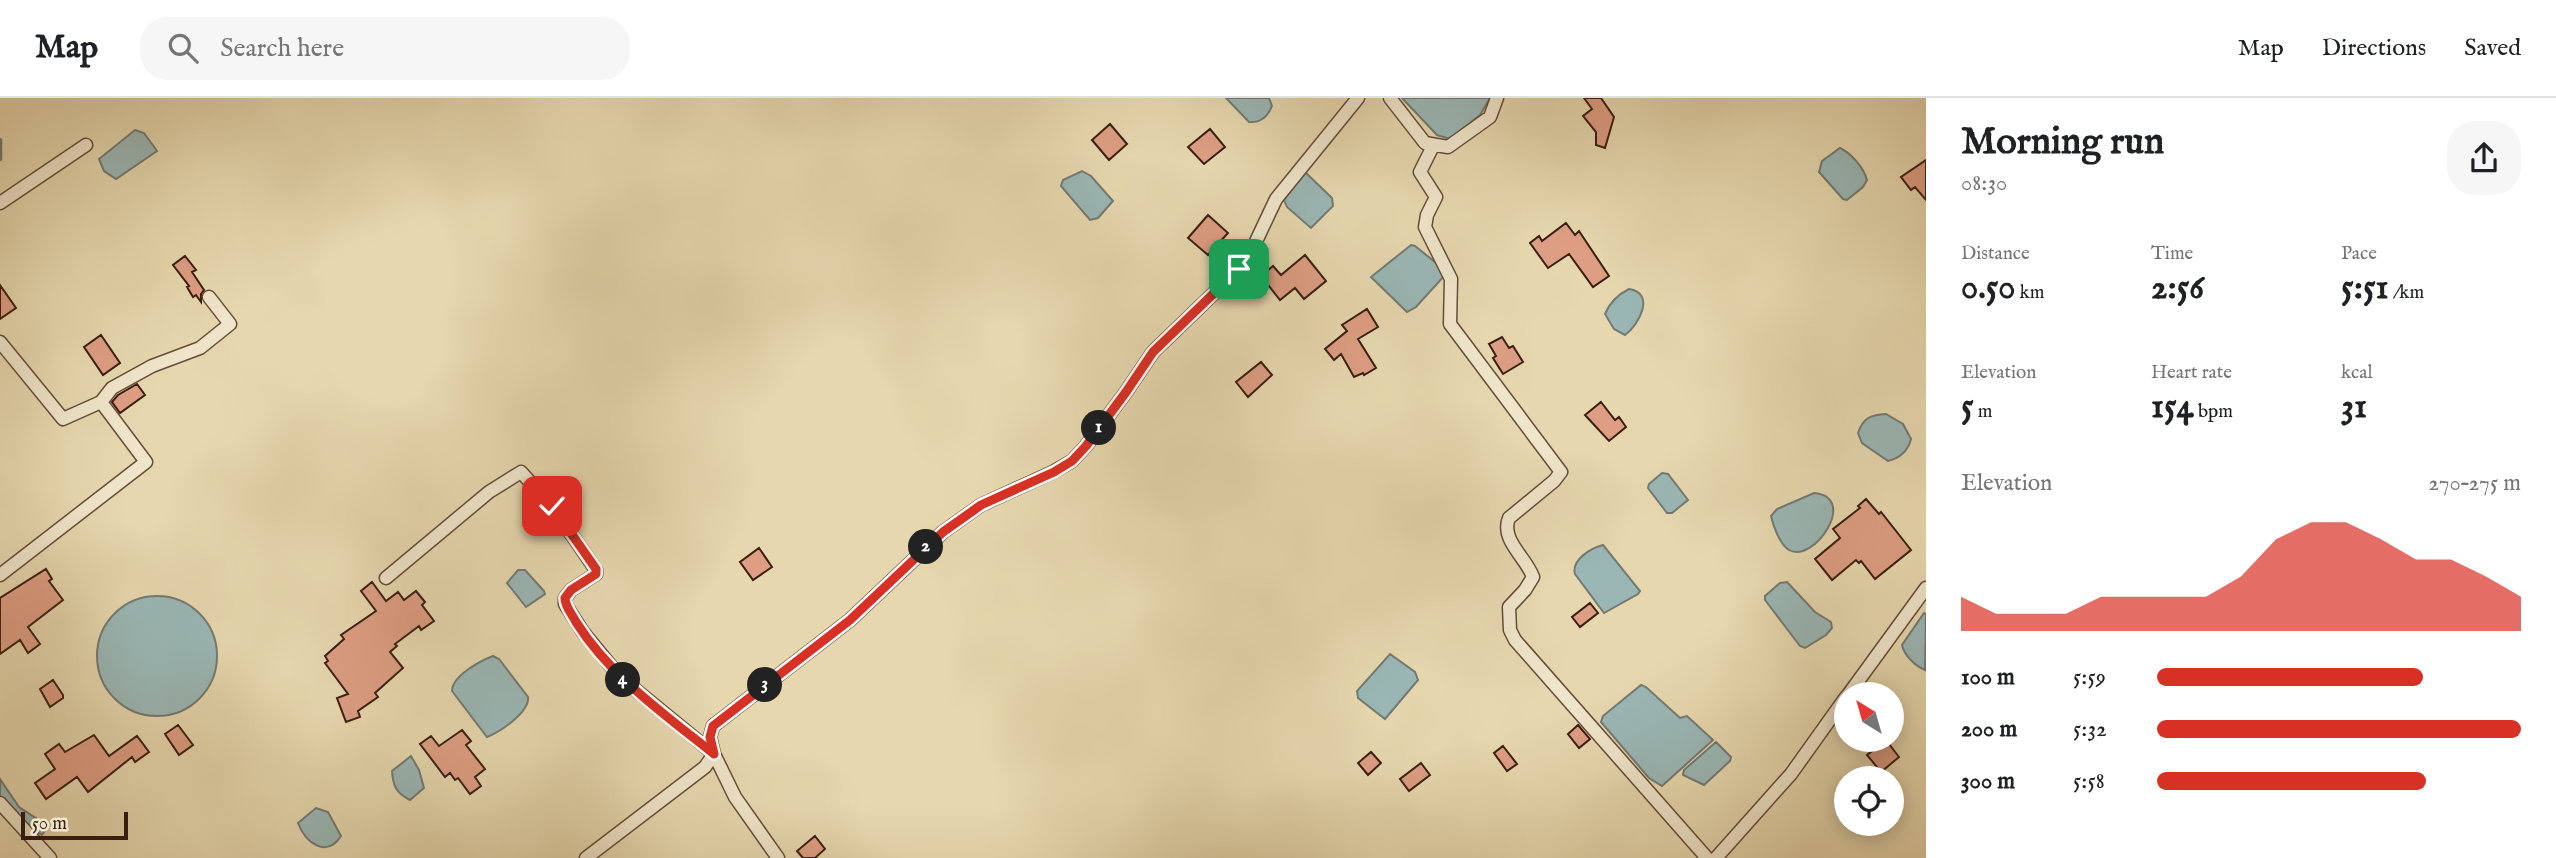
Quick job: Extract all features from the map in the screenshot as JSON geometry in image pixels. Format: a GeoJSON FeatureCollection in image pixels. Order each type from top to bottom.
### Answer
{"type":"FeatureCollection","features":[{"type":"Feature","properties":{"kind":"street"},"geometry":{"type":"LineString","coordinates":[[778,858],[735,797],[714,754],[710,737],[713,726],[850,620],[943,532],[981,505],[1072,461],[1110,414],[1153,352],[1239,269],[1251,252],[1276,199],[1358,98]]}},
{"type":"Feature","properties":{"kind":"street"},"geometry":{"type":"LineString","coordinates":[[1390,98],[1425,144],[1448,147],[1490,117],[1497,98]]}},
{"type":"Feature","properties":{"kind":"street"},"geometry":{"type":"LineString","coordinates":[[0,203],[86,145]]}},
{"type":"Feature","properties":{"kind":"street"},"geometry":{"type":"LineString","coordinates":[[1433,146],[1420,172],[1436,197],[1427,215],[1425,228],[1451,279],[1450,324],[1561,472],[1554,481],[1509,518],[1506,525],[1508,539],[1529,566],[1532,577],[1525,590],[1509,607],[1510,630],[1539,668],[1707,858]]}},
{"type":"Feature","properties":{"kind":"street"},"geometry":{"type":"LineString","coordinates":[[0,342],[63,419],[101,401],[112,388],[152,366],[200,348],[230,324],[209,297]]}},
{"type":"Feature","properties":{"kind":"street"},"geometry":{"type":"LineString","coordinates":[[0,575],[146,462],[101,401]]}},
{"type":"Feature","properties":{"kind":"street"},"geometry":{"type":"LineString","coordinates":[[387,578],[489,492],[521,472],[552,506],[596,569],[596,574],[571,590],[565,598],[565,604],[583,632],[620,677],[714,754]]}},
{"type":"Feature","properties":{"kind":"street"},"geometry":{"type":"LineString","coordinates":[[1857,682],[1926,587]]}},
{"type":"Feature","properties":{"kind":"street"},"geometry":{"type":"LineString","coordinates":[[1716,858],[1791,774],[1834,714]]}},
{"type":"Feature","properties":{"kind":"street"},"geometry":{"type":"LineString","coordinates":[[586,858],[701,771],[714,754]]}},
{"type":"Feature","properties":{"kind":"street"},"geometry":{"type":"LineString","coordinates":[[0,803],[51,858]]}},
{"type":"Feature","properties":{"kind":"water"},"geometry":{"type":"Polygon","coordinates":[[[1226,98],[1269,98],[1272,106],[1263,118],[1249,122],[1226,98]]]}},
{"type":"Feature","properties":{"kind":"water"},"geometry":{"type":"Polygon","coordinates":[[[1402,98],[1490,98],[1480,115],[1450,139],[1437,135],[1402,98]]]}},
{"type":"Feature","properties":{"kind":"water"},"geometry":{"type":"Polygon","coordinates":[[[135,130],[144,133],[157,151],[116,179],[104,171],[99,159],[135,130]]]}},
{"type":"Feature","properties":{"kind":"water"},"geometry":{"type":"Polygon","coordinates":[[[1840,148],[1856,161],[1867,180],[1863,187],[1847,200],[1843,199],[1819,172],[1822,161],[1840,148]]]}},
{"type":"Feature","properties":{"kind":"water"},"geometry":{"type":"Polygon","coordinates":[[[1082,171],[1091,176],[1113,201],[1098,218],[1090,220],[1061,186],[1063,180],[1082,171]]]}},
{"type":"Feature","properties":{"kind":"water"},"geometry":{"type":"Polygon","coordinates":[[[1305,172],[1332,198],[1333,206],[1311,228],[1287,207],[1284,200],[1305,172]]]}},
{"type":"Feature","properties":{"kind":"water"},"geometry":{"type":"Polygon","coordinates":[[[1411,245],[1440,266],[1445,275],[1416,307],[1407,312],[1371,277],[1411,245]]]}},
{"type":"Feature","properties":{"kind":"water"},"geometry":{"type":"Polygon","coordinates":[[[1629,289],[1642,296],[1643,303],[1640,317],[1625,335],[1614,329],[1605,314],[1614,299],[1629,289]]]}},
{"type":"Feature","properties":{"kind":"water"},"geometry":{"type":"Polygon","coordinates":[[[1886,414],[1903,424],[1911,439],[1903,453],[1888,461],[1862,443],[1858,433],[1868,418],[1886,414]]]}},
{"type":"Feature","properties":{"kind":"water"},"geometry":{"type":"Polygon","coordinates":[[[1662,473],[1668,474],[1688,500],[1672,513],[1667,513],[1648,488],[1662,473]]]}},
{"type":"Feature","properties":{"kind":"water"},"geometry":{"type":"Polygon","coordinates":[[[1814,493],[1827,497],[1833,506],[1828,528],[1810,548],[1799,552],[1789,550],[1780,539],[1771,516],[1777,509],[1814,493]]]}},
{"type":"Feature","properties":{"kind":"water"},"geometry":{"type":"Polygon","coordinates":[[[1603,545],[1640,591],[1604,613],[1575,574],[1579,559],[1603,545]]]}},
{"type":"Feature","properties":{"kind":"water"},"geometry":{"type":"Polygon","coordinates":[[[518,570],[525,570],[545,594],[526,607],[507,583],[518,570]]]}},
{"type":"Feature","properties":{"kind":"water"},"geometry":{"type":"Polygon","coordinates":[[[1787,582],[1815,612],[1831,622],[1832,628],[1826,635],[1805,648],[1800,646],[1765,600],[1765,596],[1780,583],[1787,582]]]}},
{"type":"Feature","properties":{"kind":"water"},"geometry":{"type":"Polygon","coordinates":[[[157,596],[180,601],[199,614],[212,633],[217,656],[212,679],[199,698],[180,711],[157,716],[134,711],[115,698],[102,679],[97,656],[102,633],[115,614],[134,601],[157,596]]]}},
{"type":"Feature","properties":{"kind":"water"},"geometry":{"type":"Polygon","coordinates":[[[1924,613],[1925,670],[1910,660],[1902,645],[1924,613]]]}},
{"type":"Feature","properties":{"kind":"water"},"geometry":{"type":"Polygon","coordinates":[[[1390,654],[1415,672],[1418,680],[1385,719],[1358,698],[1357,691],[1390,654]]]}},
{"type":"Feature","properties":{"kind":"water"},"geometry":{"type":"Polygon","coordinates":[[[493,656],[499,659],[528,697],[519,715],[487,737],[452,691],[453,685],[462,675],[474,665],[493,656]]]}},
{"type":"Feature","properties":{"kind":"water"},"geometry":{"type":"Polygon","coordinates":[[[1641,685],[1680,718],[1687,716],[1713,740],[1662,786],[1649,778],[1601,722],[1603,716],[1641,685]]]}},
{"type":"Feature","properties":{"kind":"water"},"geometry":{"type":"Polygon","coordinates":[[[1716,742],[1731,757],[1730,761],[1704,785],[1683,775],[1684,770],[1716,742]]]}},
{"type":"Feature","properties":{"kind":"water"},"geometry":{"type":"Polygon","coordinates":[[[411,756],[419,770],[424,788],[410,800],[396,788],[392,771],[411,756]]]}},
{"type":"Feature","properties":{"kind":"water"},"geometry":{"type":"Polygon","coordinates":[[[0,779],[19,807],[48,826],[42,835],[29,827],[0,798],[0,779]]]}},
{"type":"Feature","properties":{"kind":"water"},"geometry":{"type":"Polygon","coordinates":[[[316,808],[328,812],[341,836],[330,846],[317,846],[311,842],[298,823],[316,808]]]}},
{"type":"Feature","properties":{"kind":"building"},"geometry":{"type":"Polygon","coordinates":[[[1584,98],[1601,98],[1614,117],[1605,148],[1596,145],[1596,132],[1583,116],[1592,109],[1584,98]]]}},
{"type":"Feature","properties":{"kind":"building"},"geometry":{"type":"Polygon","coordinates":[[[1110,124],[1127,144],[1109,160],[1092,140],[1110,124]]]}},
{"type":"Feature","properties":{"kind":"building"},"geometry":{"type":"Polygon","coordinates":[[[1210,129],[1225,147],[1204,164],[1188,147],[1210,129]]]}},
{"type":"Feature","properties":{"kind":"building"},"geometry":{"type":"Polygon","coordinates":[[[1926,160],[1926,200],[1915,187],[1911,190],[1901,177],[1926,160]]]}},
{"type":"Feature","properties":{"kind":"building"},"geometry":{"type":"Polygon","coordinates":[[[1208,215],[1228,233],[1208,255],[1188,238],[1208,215]]]}},
{"type":"Feature","properties":{"kind":"building"},"geometry":{"type":"Polygon","coordinates":[[[1566,223],[1575,235],[1579,231],[1609,276],[1593,287],[1569,254],[1548,268],[1530,243],[1539,236],[1542,241],[1566,223]]]}},
{"type":"Feature","properties":{"kind":"building"},"geometry":{"type":"Polygon","coordinates":[[[1305,255],[1326,281],[1304,299],[1295,288],[1280,300],[1261,276],[1273,266],[1281,275],[1305,255]]]}},
{"type":"Feature","properties":{"kind":"building"},"geometry":{"type":"Polygon","coordinates":[[[185,256],[196,270],[192,272],[204,290],[201,302],[196,295],[193,297],[187,287],[189,286],[173,265],[185,256]]]}},
{"type":"Feature","properties":{"kind":"building"},"geometry":{"type":"Polygon","coordinates":[[[0,285],[16,308],[0,319],[0,285]]]}},
{"type":"Feature","properties":{"kind":"building"},"geometry":{"type":"Polygon","coordinates":[[[1367,309],[1378,327],[1358,339],[1376,368],[1354,377],[1341,354],[1334,360],[1325,349],[1347,331],[1342,325],[1367,309]]]}},
{"type":"Feature","properties":{"kind":"building"},"geometry":{"type":"Polygon","coordinates":[[[101,335],[120,363],[103,375],[84,347],[101,335]]]}},
{"type":"Feature","properties":{"kind":"building"},"geometry":{"type":"Polygon","coordinates":[[[1502,337],[1509,348],[1513,346],[1523,362],[1503,374],[1493,358],[1496,356],[1489,344],[1502,337]]]}},
{"type":"Feature","properties":{"kind":"building"},"geometry":{"type":"Polygon","coordinates":[[[1261,362],[1272,375],[1248,397],[1236,382],[1261,362]]]}},
{"type":"Feature","properties":{"kind":"building"},"geometry":{"type":"Polygon","coordinates":[[[137,384],[145,395],[120,413],[112,402],[118,395],[137,384]]]}},
{"type":"Feature","properties":{"kind":"building"},"geometry":{"type":"Polygon","coordinates":[[[1601,402],[1615,420],[1619,417],[1626,427],[1609,441],[1585,415],[1601,402]]]}},
{"type":"Feature","properties":{"kind":"building"},"geometry":{"type":"Polygon","coordinates":[[[1866,499],[1879,514],[1881,512],[1911,550],[1875,579],[1861,561],[1859,563],[1856,560],[1832,580],[1815,559],[1840,538],[1833,529],[1860,508],[1858,506],[1866,499]]]}},
{"type":"Feature","properties":{"kind":"building"},"geometry":{"type":"Polygon","coordinates":[[[759,548],[772,567],[753,580],[740,562],[759,548]]]}},
{"type":"Feature","properties":{"kind":"building"},"geometry":{"type":"Polygon","coordinates":[[[46,569],[52,579],[49,581],[63,600],[28,627],[40,644],[28,653],[20,640],[0,654],[0,598],[46,569]]]}},
{"type":"Feature","properties":{"kind":"building"},"geometry":{"type":"Polygon","coordinates":[[[372,582],[386,601],[398,592],[404,600],[416,591],[434,621],[421,630],[419,626],[395,644],[397,646],[390,652],[403,668],[375,693],[378,697],[358,711],[360,717],[346,722],[337,698],[348,694],[325,663],[328,661],[325,656],[344,639],[341,635],[376,611],[361,591],[372,582]]]}},
{"type":"Feature","properties":{"kind":"building"},"geometry":{"type":"Polygon","coordinates":[[[1590,603],[1598,613],[1580,627],[1572,617],[1590,603]]]}},
{"type":"Feature","properties":{"kind":"building"},"geometry":{"type":"Polygon","coordinates":[[[53,680],[63,698],[50,707],[40,689],[53,680]]]}},
{"type":"Feature","properties":{"kind":"building"},"geometry":{"type":"Polygon","coordinates":[[[178,725],[193,745],[179,755],[165,734],[178,725]]]}},
{"type":"Feature","properties":{"kind":"building"},"geometry":{"type":"Polygon","coordinates":[[[1578,725],[1590,739],[1579,748],[1568,734],[1578,725]]]}},
{"type":"Feature","properties":{"kind":"building"},"geometry":{"type":"Polygon","coordinates":[[[462,730],[471,741],[466,745],[485,769],[475,777],[481,786],[470,794],[458,778],[455,780],[450,773],[445,777],[420,744],[431,736],[439,746],[462,730]]]}},
{"type":"Feature","properties":{"kind":"building"},"geometry":{"type":"Polygon","coordinates":[[[94,735],[109,756],[137,736],[149,752],[135,762],[132,757],[88,792],[77,777],[46,799],[35,783],[55,769],[45,754],[59,744],[65,752],[94,735]]]}},
{"type":"Feature","properties":{"kind":"building"},"geometry":{"type":"Polygon","coordinates":[[[1503,746],[1517,764],[1507,771],[1494,753],[1503,746]]]}},
{"type":"Feature","properties":{"kind":"building"},"geometry":{"type":"Polygon","coordinates":[[[1371,752],[1381,763],[1368,775],[1358,763],[1371,752]]]}},
{"type":"Feature","properties":{"kind":"building"},"geometry":{"type":"Polygon","coordinates":[[[1871,752],[1895,752],[1899,757],[1888,766],[1876,766],[1867,755],[1871,752]]]}},
{"type":"Feature","properties":{"kind":"building"},"geometry":{"type":"Polygon","coordinates":[[[1421,763],[1430,775],[1409,791],[1400,779],[1421,763]]]}},
{"type":"Feature","properties":{"kind":"building"},"geometry":{"type":"Polygon","coordinates":[[[815,836],[825,849],[815,858],[803,858],[797,851],[815,836]]]}},
{"type":"Feature","properties":{"kind":"waterway"},"geometry":{"type":"LineString","coordinates":[[0,140],[0,159]]}},
{"type":"Feature","properties":{"kind":"route"},"geometry":{"type":"LineString","coordinates":[[552,506],[596,569],[596,574],[571,590],[564,601],[583,632],[620,677],[714,754],[710,737],[713,726],[850,620],[943,532],[981,505],[1072,461],[1086,446],[1153,352],[1239,269]]}}]}
